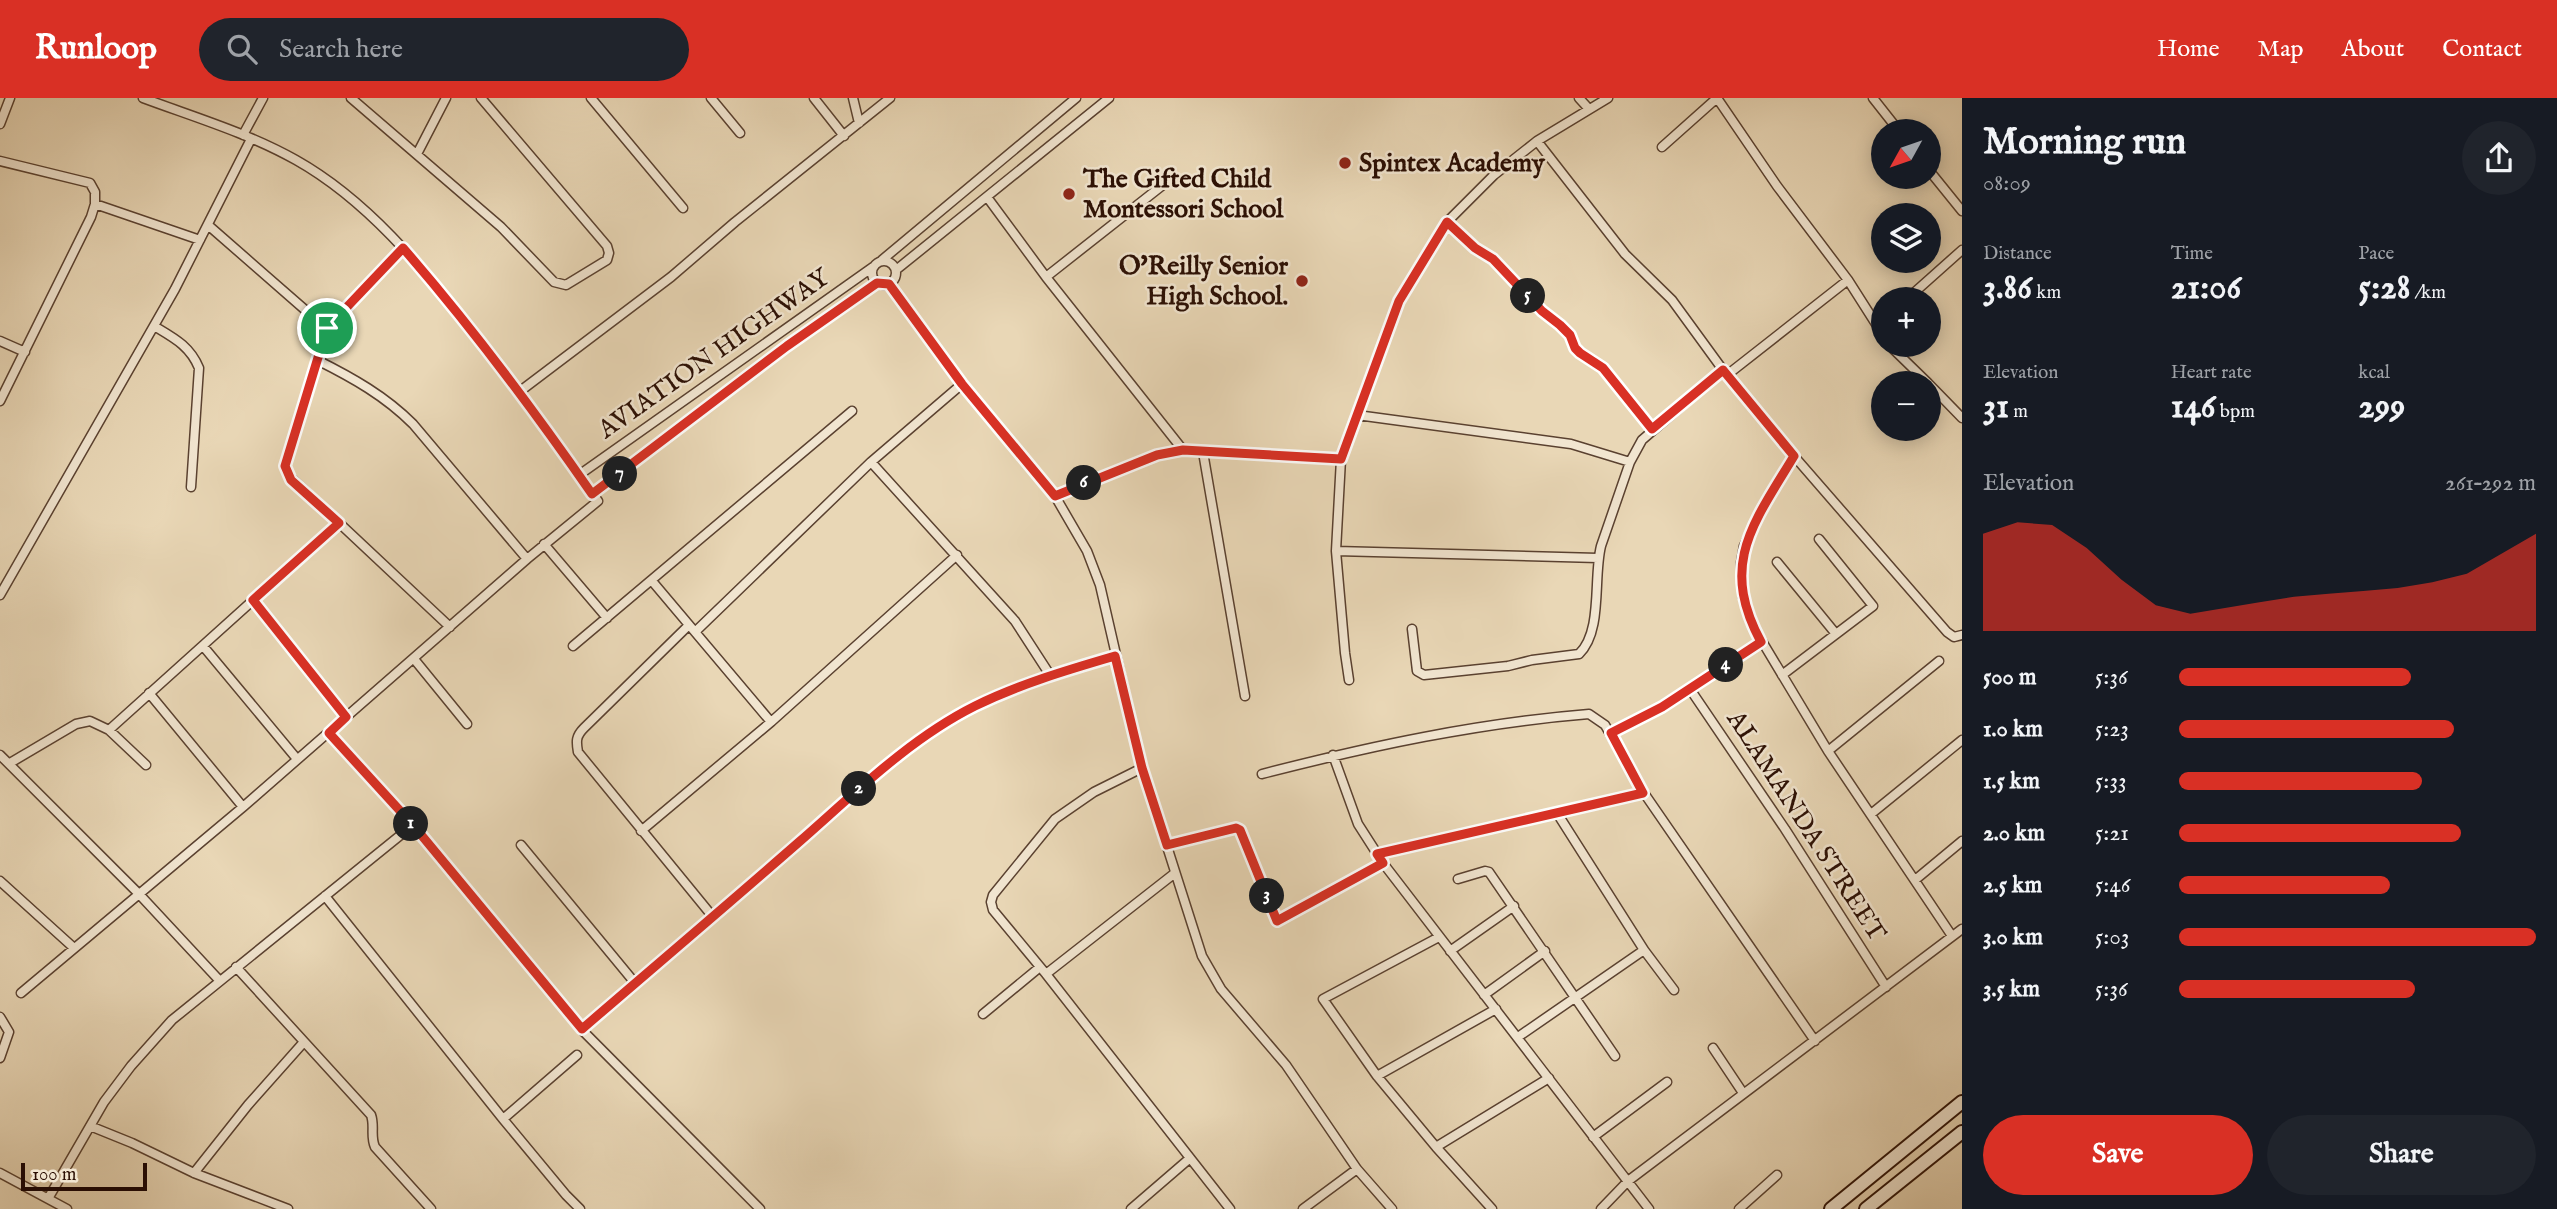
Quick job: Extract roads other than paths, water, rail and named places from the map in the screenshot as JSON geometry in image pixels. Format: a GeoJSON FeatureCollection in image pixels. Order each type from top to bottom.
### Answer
{"type":"FeatureCollection","features":[{"type":"Feature","properties":{"kind":"main road"},"geometry":{"type":"LineString","coordinates":[[1831,1209],[1962,1102]]}},
{"type":"Feature","properties":{"kind":"main road"},"geometry":{"type":"LineString","coordinates":[[1866,1209],[1962,1132]]}},
{"type":"Feature","properties":{"kind":"street"},"geometry":{"type":"LineString","coordinates":[[0,124],[10,98]]}},
{"type":"Feature","properties":{"kind":"street"},"geometry":{"type":"LineString","coordinates":[[143,98],[247,137],[296,160],[360,206],[403,248],[442,293],[519,392],[595,497]]}},
{"type":"Feature","properties":{"kind":"street"},"geometry":{"type":"LineString","coordinates":[[0,595],[154,326],[208,225],[263,98]]}},
{"type":"Feature","properties":{"kind":"street"},"geometry":{"type":"LineString","coordinates":[[351,98],[501,226],[554,282],[566,285],[607,260],[609,253],[603,239],[481,98]]}},
{"type":"Feature","properties":{"kind":"street"},"geometry":{"type":"LineString","coordinates":[[417,154],[446,98]]}},
{"type":"Feature","properties":{"kind":"street"},"geometry":{"type":"LineString","coordinates":[[591,98],[683,208]]}},
{"type":"Feature","properties":{"kind":"street"},"geometry":{"type":"LineString","coordinates":[[710,98],[740,133]]}},
{"type":"Feature","properties":{"kind":"street"},"geometry":{"type":"LineString","coordinates":[[814,98],[844,135]]}},
{"type":"Feature","properties":{"kind":"street"},"geometry":{"type":"LineString","coordinates":[[853,98],[859,123]]}},
{"type":"Feature","properties":{"kind":"street"},"geometry":{"type":"LineString","coordinates":[[519,392],[671,278],[735,222],[890,98]]}},
{"type":"Feature","properties":{"kind":"street"},"geometry":{"type":"LineString","coordinates":[[882,260],[889,261],[896,270],[895,279],[889,284],[877,283],[871,274],[873,267],[1076,98]]}},
{"type":"Feature","properties":{"kind":"street"},"geometry":{"type":"LineString","coordinates":[[896,270],[1109,98]]}},
{"type":"Feature","properties":{"kind":"street"},"geometry":{"type":"LineString","coordinates":[[1579,98],[1589,108]]}},
{"type":"Feature","properties":{"kind":"street"},"geometry":{"type":"LineString","coordinates":[[1349,680],[1336,551],[1341,459],[1399,301],[1447,222],[1494,176],[1537,141],[1608,98]]}},
{"type":"Feature","properties":{"kind":"street"},"geometry":{"type":"LineString","coordinates":[[1662,147],[1717,98],[1777,186],[1871,312]]}},
{"type":"Feature","properties":{"kind":"street"},"geometry":{"type":"LineString","coordinates":[[1873,98],[1890,119]]}},
{"type":"Feature","properties":{"kind":"street"},"geometry":{"type":"LineString","coordinates":[[1537,141],[1625,254],[1672,300],[1725,372],[1794,456],[1947,632],[1954,637],[1962,635]]}},
{"type":"Feature","properties":{"kind":"street"},"geometry":{"type":"LineString","coordinates":[[0,161],[90,183],[95,192],[95,204],[0,401]]}},
{"type":"Feature","properties":{"kind":"street"},"geometry":{"type":"LineString","coordinates":[[1046,277],[1173,177]]}},
{"type":"Feature","properties":{"kind":"street"},"geometry":{"type":"LineString","coordinates":[[1941,185],[1962,211]]}},
{"type":"Feature","properties":{"kind":"street"},"geometry":{"type":"LineString","coordinates":[[987,197],[1046,277],[1183,450]]}},
{"type":"Feature","properties":{"kind":"street"},"geometry":{"type":"LineString","coordinates":[[95,204],[200,240]]}},
{"type":"Feature","properties":{"kind":"street"},"geometry":{"type":"LineString","coordinates":[[1447,222],[1475,248],[1493,259],[1542,311],[1570,335],[1580,353],[1603,368],[1652,429]]}},
{"type":"Feature","properties":{"kind":"street"},"geometry":{"type":"LineString","coordinates":[[208,225],[327,328]]}},
{"type":"Feature","properties":{"kind":"street"},"geometry":{"type":"LineString","coordinates":[[403,248],[327,328],[285,466],[291,480],[450,627]]}},
{"type":"Feature","properties":{"kind":"street"},"geometry":{"type":"LineString","coordinates":[[1920,287],[1962,250]]}},
{"type":"Feature","properties":{"kind":"street","name":"AVIATION HIGHWAY"},"geometry":{"type":"LineString","coordinates":[[579,475],[873,267]]}},
{"type":"Feature","properties":{"kind":"street"},"geometry":{"type":"LineString","coordinates":[[1412,629],[1417,671],[1424,675],[1508,666],[1578,654],[1590,640],[1593,627],[1598,558],[1630,462],[1642,440],[1652,429],[1725,372],[1848,280]]}},
{"type":"Feature","properties":{"kind":"street","name":"AVIATION HIGHWAY"},"geometry":{"type":"LineString","coordinates":[[21,993],[329,733],[595,497],[787,346],[877,283]]}},
{"type":"Feature","properties":{"kind":"street"},"geometry":{"type":"LineString","coordinates":[[889,284],[962,384],[1055,496],[1087,551],[1100,585],[1142,768],[1202,956],[1213,979],[1286,1065],[1357,1169],[1392,1209]]}},
{"type":"Feature","properties":{"kind":"street"},"geometry":{"type":"LineString","coordinates":[[154,326],[185,345],[199,368],[191,487]]}},
{"type":"Feature","properties":{"kind":"street"},"geometry":{"type":"LineString","coordinates":[[0,341],[24,352]]}},
{"type":"Feature","properties":{"kind":"street"},"geometry":{"type":"LineString","coordinates":[[1901,357],[1916,371]]}},
{"type":"Feature","properties":{"kind":"street"},"geometry":{"type":"LineString","coordinates":[[317,360],[354,378],[398,409],[527,559]]}},
{"type":"Feature","properties":{"kind":"street"},"geometry":{"type":"LineString","coordinates":[[713,917],[578,752],[578,734],[871,462],[962,384]]}},
{"type":"Feature","properties":{"kind":"street"},"geometry":{"type":"LineString","coordinates":[[1941,396],[1962,418]]}},
{"type":"Feature","properties":{"kind":"street"},"geometry":{"type":"LineString","coordinates":[[573,646],[852,411]]}},
{"type":"Feature","properties":{"kind":"street"},"geometry":{"type":"LineString","coordinates":[[1357,415],[1571,444],[1630,462]]}},
{"type":"Feature","properties":{"kind":"street"},"geometry":{"type":"LineString","coordinates":[[1055,496],[1157,455],[1183,450],[1341,459]]}},
{"type":"Feature","properties":{"kind":"street"},"geometry":{"type":"LineString","coordinates":[[1203,452],[1245,696]]}},
{"type":"Feature","properties":{"kind":"street"},"geometry":{"type":"LineString","coordinates":[[1794,456],[1744,546],[1741,563],[1743,597],[1751,623],[1828,751],[1952,936]]}},
{"type":"Feature","properties":{"kind":"street"},"geometry":{"type":"LineString","coordinates":[[871,462],[1015,621],[1050,675]]}},
{"type":"Feature","properties":{"kind":"street"},"geometry":{"type":"LineString","coordinates":[[109,730],[339,523]]}},
{"type":"Feature","properties":{"kind":"street"},"geometry":{"type":"LineString","coordinates":[[1782,674],[1870,609],[1872,603],[1819,539]]}},
{"type":"Feature","properties":{"kind":"street"},"geometry":{"type":"LineString","coordinates":[[544,544],[607,618]]}},
{"type":"Feature","properties":{"kind":"street"},"geometry":{"type":"LineString","coordinates":[[1336,551],[1598,558]]}},
{"type":"Feature","properties":{"kind":"street"},"geometry":{"type":"LineString","coordinates":[[641,831],[771,722],[957,555]]}},
{"type":"Feature","properties":{"kind":"street"},"geometry":{"type":"LineString","coordinates":[[1777,562],[1836,634]]}},
{"type":"Feature","properties":{"kind":"street"},"geometry":{"type":"LineString","coordinates":[[652,581],[771,722]]}},
{"type":"Feature","properties":{"kind":"street"},"geometry":{"type":"LineString","coordinates":[[253,600],[346,717]]}},
{"type":"Feature","properties":{"kind":"street"},"geometry":{"type":"LineString","coordinates":[[1611,733],[1662,707],[1761,642]]}},
{"type":"Feature","properties":{"kind":"street"},"geometry":{"type":"LineString","coordinates":[[203,646],[297,759]]}},
{"type":"Feature","properties":{"kind":"street"},"geometry":{"type":"LineString","coordinates":[[582,1029],[868,782],[933,731],[975,707],[1050,675],[1115,656]]}},
{"type":"Feature","properties":{"kind":"street"},"geometry":{"type":"LineString","coordinates":[[414,659],[467,724]]}},
{"type":"Feature","properties":{"kind":"street"},"geometry":{"type":"LineString","coordinates":[[1828,751],[1940,661]]}},
{"type":"Feature","properties":{"kind":"street","name":"ALAMANDA STREET"},"geometry":{"type":"LineString","coordinates":[[1690,689],[1785,829],[1886,987]]}},
{"type":"Feature","properties":{"kind":"street"},"geometry":{"type":"LineString","coordinates":[[149,693],[243,807]]}},
{"type":"Feature","properties":{"kind":"street"},"geometry":{"type":"LineString","coordinates":[[1262,774],[1333,755],[1461,729],[1589,714],[1601,721],[1611,733],[1643,793],[1815,1041]]}},
{"type":"Feature","properties":{"kind":"street"},"geometry":{"type":"LineString","coordinates":[[10,763],[76,724],[90,721],[109,730],[146,765]]}},
{"type":"Feature","properties":{"kind":"street"},"geometry":{"type":"LineString","coordinates":[[329,733],[413,825],[582,1029],[760,1209]]}},
{"type":"Feature","properties":{"kind":"street"},"geometry":{"type":"LineString","coordinates":[[1871,814],[1962,740]]}},
{"type":"Feature","properties":{"kind":"street"},"geometry":{"type":"LineString","coordinates":[[0,755],[139,894],[219,980]]}},
{"type":"Feature","properties":{"kind":"street"},"geometry":{"type":"LineString","coordinates":[[1333,755],[1358,824],[1383,863],[1649,1209]]}},
{"type":"Feature","properties":{"kind":"street"},"geometry":{"type":"LineString","coordinates":[[1142,768],[1094,792],[1055,819],[993,895],[991,902],[993,910],[1230,1209]]}},
{"type":"Feature","properties":{"kind":"street"},"geometry":{"type":"LineString","coordinates":[[1377,854],[1643,793]]}},
{"type":"Feature","properties":{"kind":"street"},"geometry":{"type":"LineString","coordinates":[[1557,813],[1644,950],[1674,990]]}},
{"type":"Feature","properties":{"kind":"street"},"geometry":{"type":"LineString","coordinates":[[49,1197],[90,1126],[131,1066],[172,1020],[413,825]]}},
{"type":"Feature","properties":{"kind":"street"},"geometry":{"type":"LineString","coordinates":[[1167,845],[1236,828],[1240,830],[1277,921],[1383,863]]}},
{"type":"Feature","properties":{"kind":"street"},"geometry":{"type":"LineString","coordinates":[[1915,880],[1962,841]]}},
{"type":"Feature","properties":{"kind":"street"},"geometry":{"type":"LineString","coordinates":[[521,845],[635,983]]}},
{"type":"Feature","properties":{"kind":"street"},"geometry":{"type":"LineString","coordinates":[[1458,879],[1487,870],[1615,1056]]}},
{"type":"Feature","properties":{"kind":"street"},"geometry":{"type":"LineString","coordinates":[[983,1014],[1175,873]]}},
{"type":"Feature","properties":{"kind":"street"},"geometry":{"type":"LineString","coordinates":[[0,881],[74,948]]}},
{"type":"Feature","properties":{"kind":"street"},"geometry":{"type":"LineString","coordinates":[[325,896],[503,1119],[580,1209]]}},
{"type":"Feature","properties":{"kind":"street"},"geometry":{"type":"LineString","coordinates":[[1450,951],[1514,906]]}},
{"type":"Feature","properties":{"kind":"street"},"geometry":{"type":"LineString","coordinates":[[1601,1209],[1628,1181],[1962,929]]}},
{"type":"Feature","properties":{"kind":"street"},"geometry":{"type":"LineString","coordinates":[[1438,937],[1323,999],[1377,1076],[1492,1209]]}},
{"type":"Feature","properties":{"kind":"street"},"geometry":{"type":"LineString","coordinates":[[1518,1037],[1644,950]]}},
{"type":"Feature","properties":{"kind":"street"},"geometry":{"type":"LineString","coordinates":[[1484,995],[1545,951]]}},
{"type":"Feature","properties":{"kind":"street"},"geometry":{"type":"LineString","coordinates":[[236,967],[371,1115],[374,1123],[372,1140],[375,1147],[431,1209]]}},
{"type":"Feature","properties":{"kind":"street"},"geometry":{"type":"LineString","coordinates":[[1377,1076],[1496,1009]]}},
{"type":"Feature","properties":{"kind":"street"},"geometry":{"type":"LineString","coordinates":[[0,1017],[9,1032],[0,1058]]}},
{"type":"Feature","properties":{"kind":"street"},"geometry":{"type":"LineString","coordinates":[[194,1173],[248,1105],[303,1043]]}},
{"type":"Feature","properties":{"kind":"street"},"geometry":{"type":"LineString","coordinates":[[1713,1048],[1743,1093]]}},
{"type":"Feature","properties":{"kind":"street"},"geometry":{"type":"LineString","coordinates":[[503,1119],[577,1055]]}},
{"type":"Feature","properties":{"kind":"street"},"geometry":{"type":"LineString","coordinates":[[1436,1147],[1549,1078]]}},
{"type":"Feature","properties":{"kind":"street"},"geometry":{"type":"LineString","coordinates":[[1592,1137],[1667,1082]]}},
{"type":"Feature","properties":{"kind":"street"},"geometry":{"type":"LineString","coordinates":[[90,1126],[194,1173],[288,1209]]}},
{"type":"Feature","properties":{"kind":"street"},"geometry":{"type":"LineString","coordinates":[[1131,1209],[1189,1160]]}},
{"type":"Feature","properties":{"kind":"street"},"geometry":{"type":"LineString","coordinates":[[1303,1209],[1357,1169]]}},
{"type":"Feature","properties":{"kind":"street"},"geometry":{"type":"LineString","coordinates":[[0,1173],[67,1209]]}},
{"type":"Feature","properties":{"kind":"street"},"geometry":{"type":"LineString","coordinates":[[1739,1209],[1777,1175]]}},
{"type":"Feature","properties":{"kind":"place","name":"Spintex Academy"},"geometry":{"type":"Point","coordinates":[1345,163]}},
{"type":"Feature","properties":{"kind":"place","name":"The Gifted Child Montessori School"},"geometry":{"type":"Point","coordinates":[1069,194]}},
{"type":"Feature","properties":{"kind":"place","name":"O'Reilly Senior High School."},"geometry":{"type":"Point","coordinates":[1302,281]}}]}
